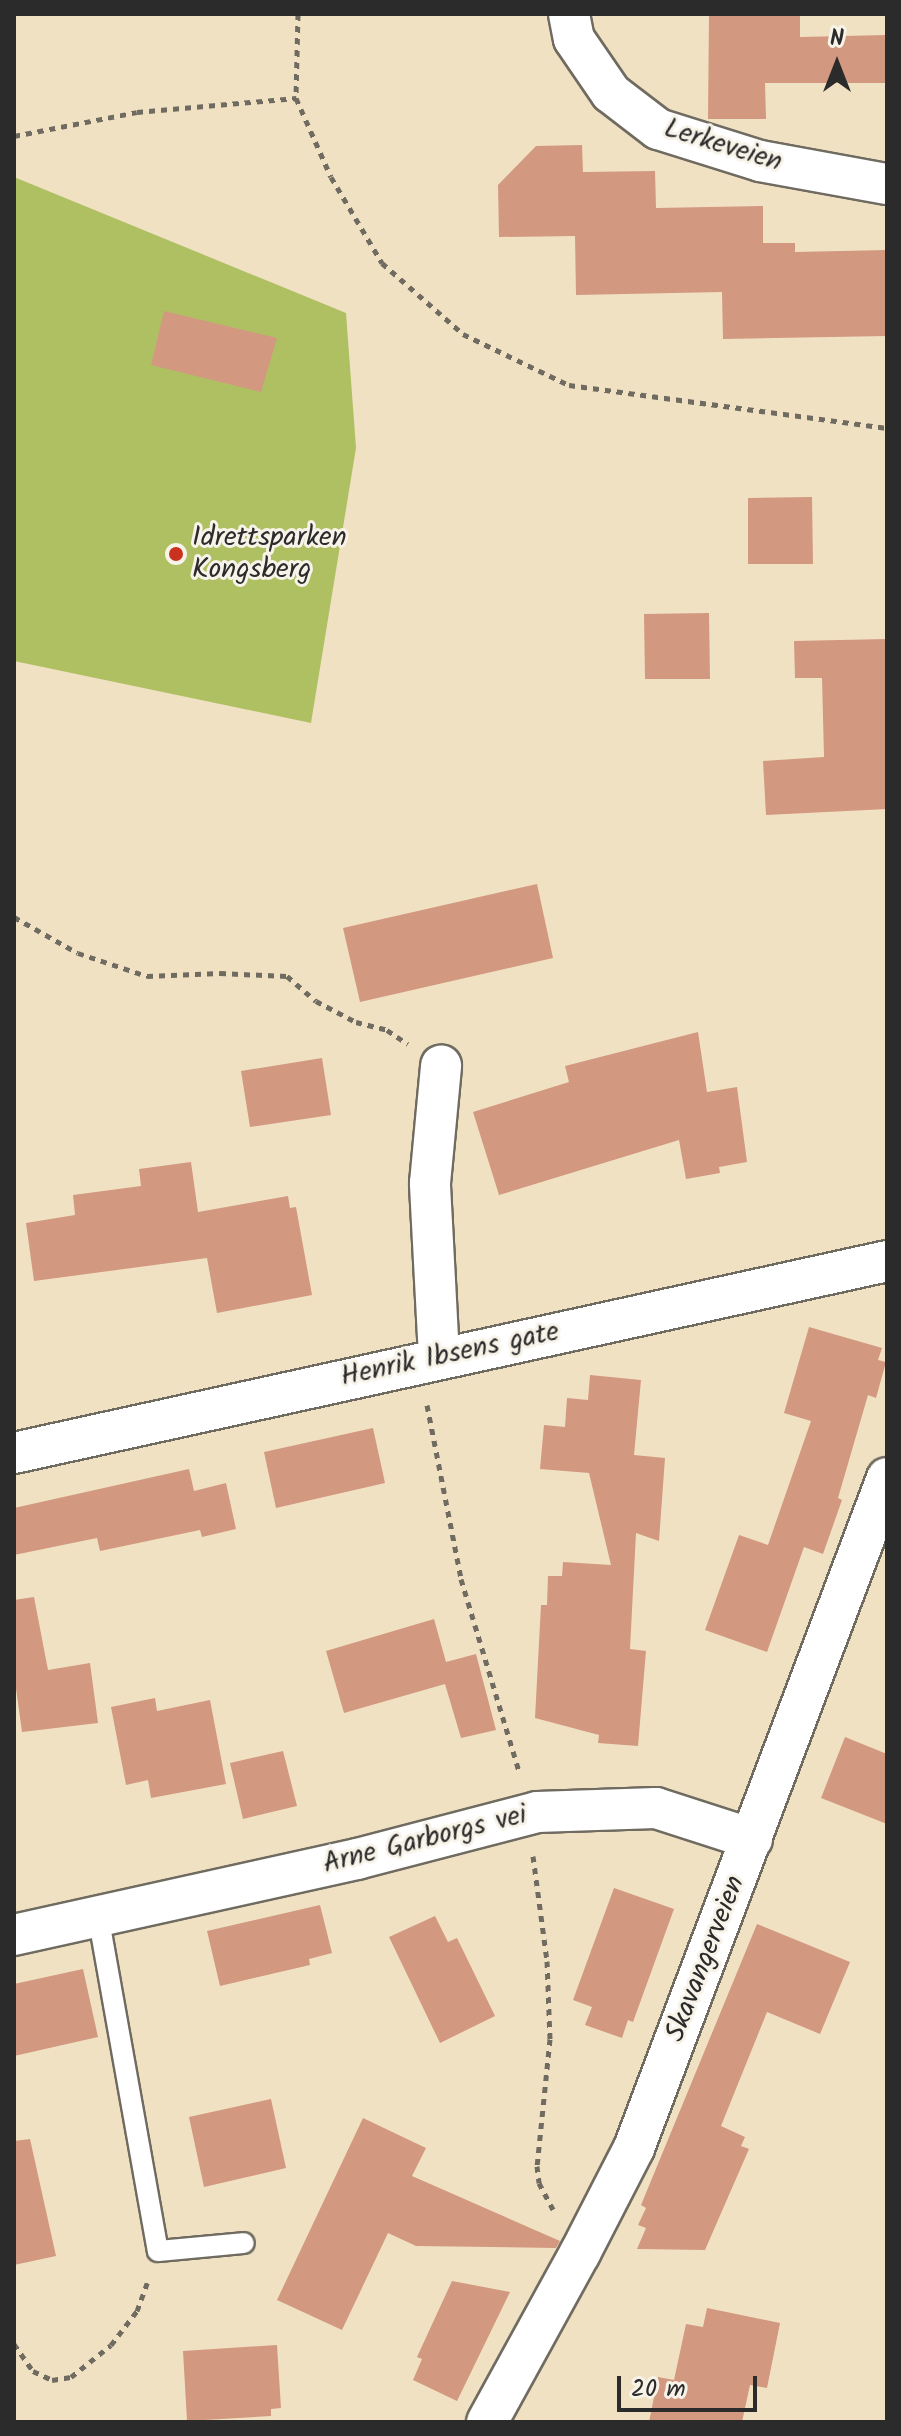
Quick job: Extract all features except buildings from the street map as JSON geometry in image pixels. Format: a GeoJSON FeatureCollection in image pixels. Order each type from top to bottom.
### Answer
{"type":"FeatureCollection","features":[{"type":"Feature","properties":{"kind":"street","name":"Lerkeveien"},"geometry":{"type":"LineString","coordinates":[[569,14],[574,39],[611,93],[658,129],[760,161],[887,184]]}},
{"type":"Feature","properties":{"kind":"street"},"geometry":{"type":"LineString","coordinates":[[430,1359],[430,1183],[441,1066]]}},
{"type":"Feature","properties":{"kind":"street","name":"Henrik Ibsens gate"},"geometry":{"type":"LineString","coordinates":[[14,1453],[430,1359],[887,1261]]}},
{"type":"Feature","properties":{"kind":"street","name":"Skavangerveien"},"geometry":{"type":"LineString","coordinates":[[487,2422],[634,2148],[887,1478]]}},
{"type":"Feature","properties":{"kind":"street","name":"Arne Garborgs vei"},"geometry":{"type":"LineString","coordinates":[[14,1935],[357,1859],[528,1814],[656,1808],[752,1839]]}},
{"type":"Feature","properties":{"kind":"lane"},"geometry":{"type":"LineString","coordinates":[[98,1915],[158,2251],[244,2243]]}},
{"type":"Feature","properties":{"kind":"path"},"geometry":{"type":"LineString","coordinates":[[298,14],[296,98],[331,177],[382,263],[463,334],[569,385],[887,428]]}},
{"type":"Feature","properties":{"kind":"path"},"geometry":{"type":"LineString","coordinates":[[14,136],[137,112],[296,98]]}},
{"type":"Feature","properties":{"kind":"path"},"geometry":{"type":"LineString","coordinates":[[14,917],[78,953],[147,976],[220,973],[287,976],[316,1001],[356,1022],[387,1030],[441,1066]]}},
{"type":"Feature","properties":{"kind":"path"},"geometry":{"type":"LineString","coordinates":[[430,1359],[432,1443],[461,1579],[516,1758],[528,1814],[547,1961],[550,2039],[537,2166],[539,2183],[580,2253]]}},
{"type":"Feature","properties":{"kind":"path"},"geometry":{"type":"LineString","coordinates":[[14,2344],[33,2371],[52,2380],[71,2377],[111,2345],[137,2311],[158,2251]]}},
{"type":"Feature","properties":{"kind":"green space","name":"Idrettsparken Kongsberg"},"geometry":{"type":"Polygon","coordinates":[[[14,177],[346,313],[356,448],[311,723],[14,661],[14,177]]]}},
{"type":"Feature","properties":{"kind":"place","name":"Idrettsparken Kongsberg"},"geometry":{"type":"Point","coordinates":[176,554]}}]}
